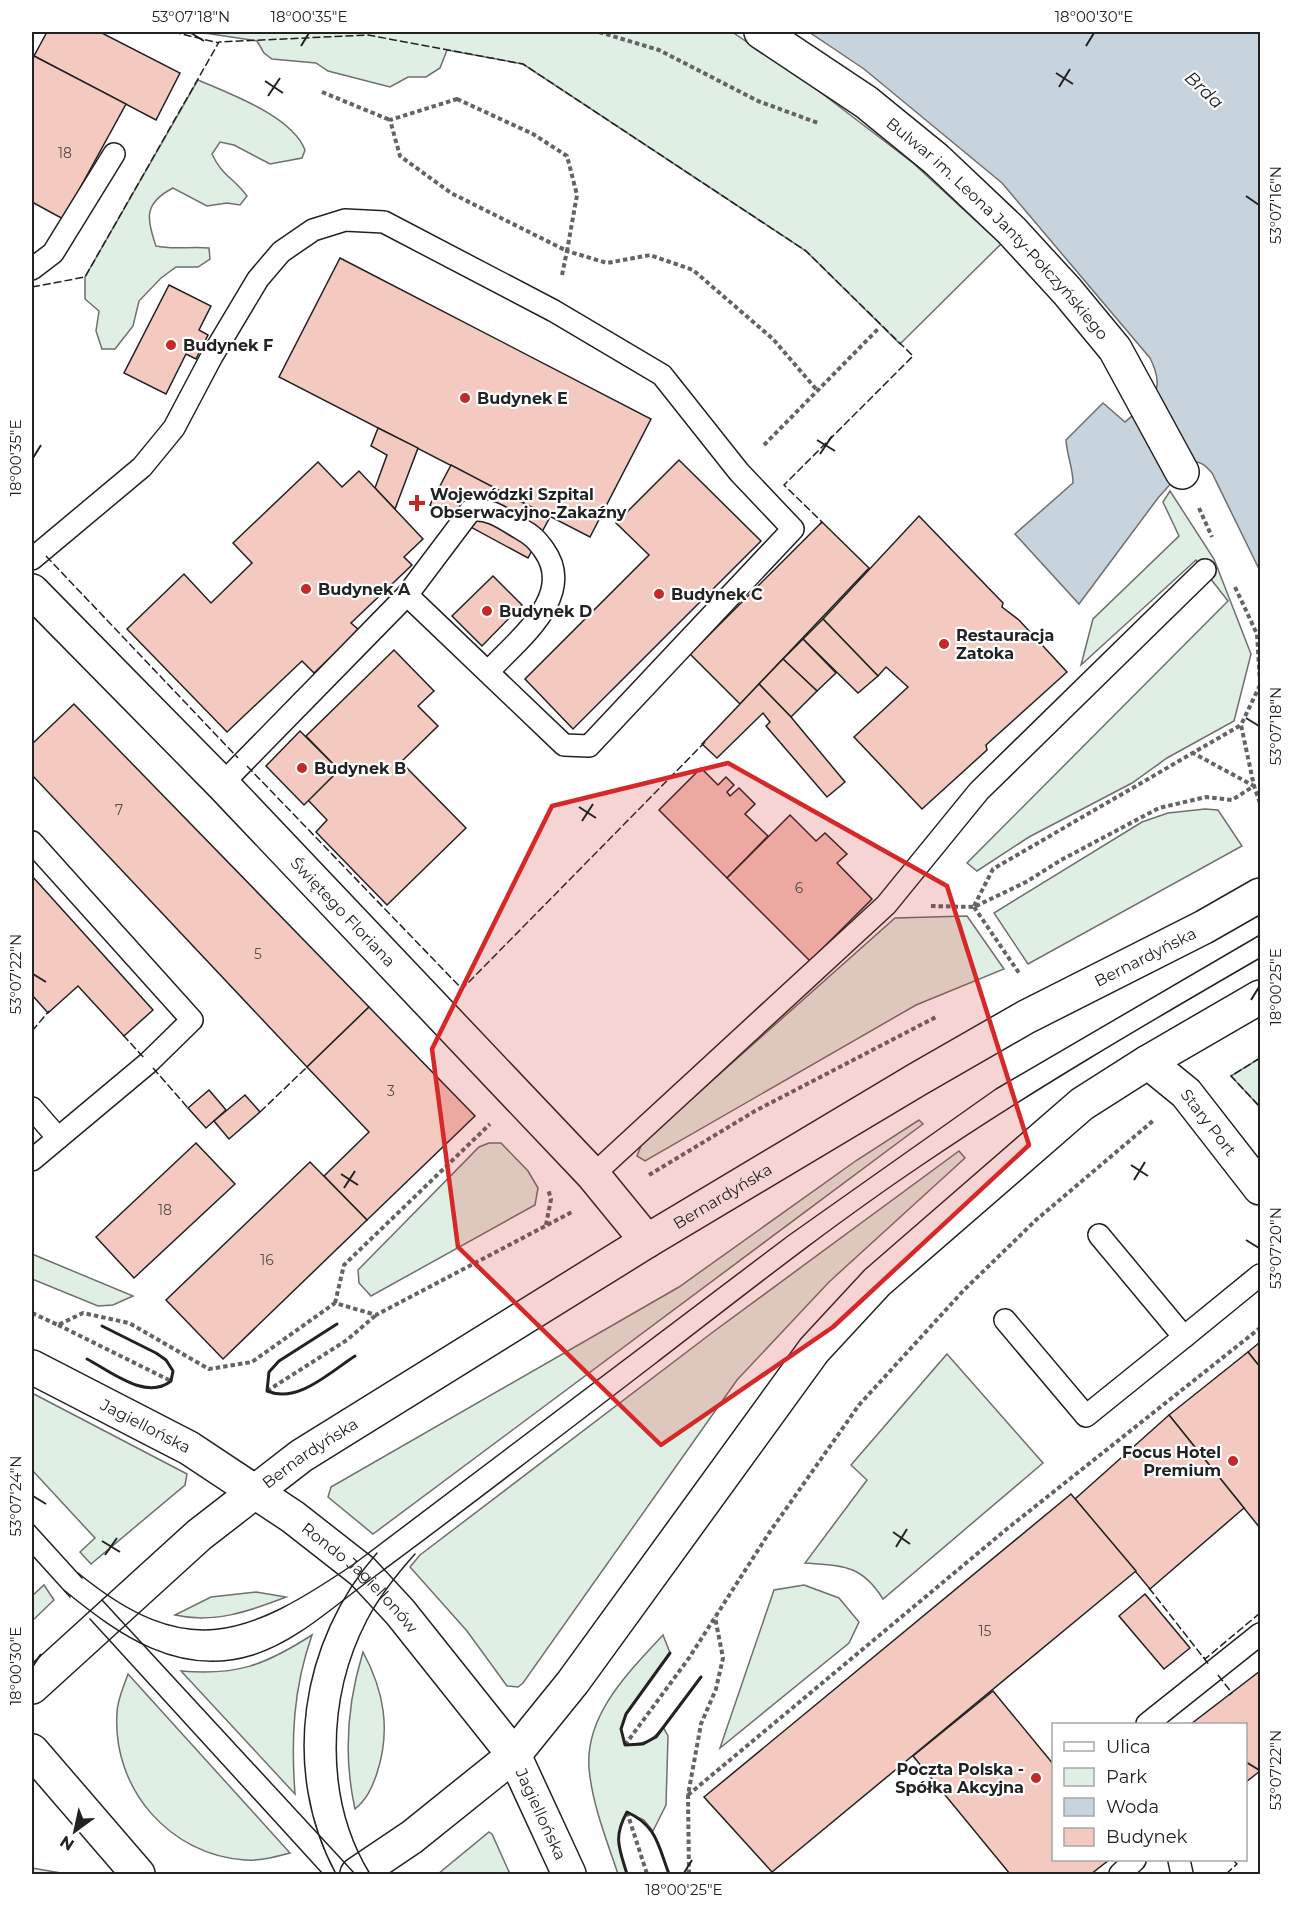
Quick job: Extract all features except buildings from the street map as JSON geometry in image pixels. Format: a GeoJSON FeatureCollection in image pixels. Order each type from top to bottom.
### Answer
{"type":"FeatureCollection","features":[{"type":"Feature","properties":{"kind":"main road","name":"Bulwar im. Leona Janty-Połczyńskiego"},"geometry":{"type":"LineString","coordinates":[[761,32],[866,102],[936,159],[1011,230],[1067,291],[1115,349],[1182,472]]}},
{"type":"Feature","properties":{"kind":"main road","name":"Świętego Floriana"},"geometry":{"type":"LineString","coordinates":[[32,591],[222,784],[601,1184],[647,1241]]}},
{"type":"Feature","properties":{"kind":"main road","name":"Bernardyńska"},"geometry":{"type":"LineString","coordinates":[[255,1491],[310,1450],[647,1241],[1016,1022],[1204,927],[1260,895]]}},
{"type":"Feature","properties":{"kind":"main road"},"geometry":{"type":"LineString","coordinates":[[357,1875],[412,1837],[514,1755],[573,1682],[814,1350],[885,1275],[1082,1104],[1148,1062],[1260,997]]}},
{"type":"Feature","properties":{"kind":"main road","name":"Stary Port"},"geometry":{"type":"LineString","coordinates":[[1148,1062],[1186,1093],[1260,1188]]}},
{"type":"Feature","properties":{"kind":"main road","name":"Jagiellońska"},"geometry":{"type":"LineString","coordinates":[[32,1366],[189,1448],[255,1491]]}},
{"type":"Feature","properties":{"kind":"main road"},"geometry":{"type":"LineString","coordinates":[[32,1687],[135,1590],[255,1491]]}},
{"type":"Feature","properties":{"kind":"main road","name":"Rondo Jagiellonów"},"geometry":{"type":"LineString","coordinates":[[255,1491],[337,1549],[377,1586],[514,1755]]}},
{"type":"Feature","properties":{"kind":"main road"},"geometry":{"type":"LineString","coordinates":[[32,1751],[138,1875]]}},
{"type":"Feature","properties":{"kind":"main road","name":"Jagiellońska"},"geometry":{"type":"LineString","coordinates":[[514,1755],[569,1875]]}},
{"type":"Feature","properties":{"kind":"lane"},"geometry":{"type":"LineString","coordinates":[[32,269],[53,253],[114,153]]}},
{"type":"Feature","properties":{"kind":"lane"},"geometry":{"type":"LineString","coordinates":[[32,559],[142,467],[174,428],[212,356],[258,279],[281,252],[313,230],[345,220],[384,222],[554,311],[662,375],[739,472],[793,529],[589,746],[564,745],[407,595]]}},
{"type":"Feature","properties":{"kind":"lane"},"geometry":{"type":"LineString","coordinates":[[222,784],[407,595],[471,510],[485,509],[534,536],[551,559],[556,586],[545,610],[489,671]]}},
{"type":"Feature","properties":{"kind":"lane"},"geometry":{"type":"LineString","coordinates":[[601,1184],[886,904],[979,791],[1205,570]]}},
{"type":"Feature","properties":{"kind":"lane"},"geometry":{"type":"LineString","coordinates":[[32,842],[192,1020],[148,1063],[32,1160]]}},
{"type":"Feature","properties":{"kind":"lane"},"geometry":{"type":"LineString","coordinates":[[32,1108],[58,1138]]}},
{"type":"Feature","properties":{"kind":"lane"},"geometry":{"type":"LineString","coordinates":[[1099,1235],[1184,1337]]}},
{"type":"Feature","properties":{"kind":"lane"},"geometry":{"type":"LineString","coordinates":[[1005,1320],[1086,1416],[1260,1275]]}},
{"type":"Feature","properties":{"kind":"lane"},"geometry":{"type":"LineString","coordinates":[[1149,1723],[1260,1634]]}},
{"type":"Feature","properties":{"kind":"lane"},"geometry":{"type":"LineString","coordinates":[[1120,1875],[1134,1861]]}},
{"type":"Feature","properties":{"kind":"path"},"geometry":{"type":"LineString","coordinates":[[599,32],[659,50],[758,101],[820,124]]}},
{"type":"Feature","properties":{"kind":"path"},"geometry":{"type":"LineString","coordinates":[[322,92],[390,120],[457,99],[533,134],[567,156],[577,195],[554,311]]}},
{"type":"Feature","properties":{"kind":"path"},"geometry":{"type":"LineString","coordinates":[[390,120],[400,156],[451,193],[567,251],[607,263],[650,255],[693,270],[773,339],[816,389]]}},
{"type":"Feature","properties":{"kind":"path"},"geometry":{"type":"LineString","coordinates":[[739,472],[816,389],[879,328]]}},
{"type":"Feature","properties":{"kind":"path"},"geometry":{"type":"LineString","coordinates":[[974,907],[993,869],[1241,725],[1260,685]]}},
{"type":"Feature","properties":{"kind":"path"},"geometry":{"type":"LineString","coordinates":[[1241,725],[1254,786],[1260,803]]}},
{"type":"Feature","properties":{"kind":"path"},"geometry":{"type":"LineString","coordinates":[[1193,753],[1254,786]]}},
{"type":"Feature","properties":{"kind":"path"},"geometry":{"type":"LineString","coordinates":[[974,907],[1026,882],[1061,860],[1159,808],[1206,797],[1232,800],[1254,786]]}},
{"type":"Feature","properties":{"kind":"path"},"geometry":{"type":"LineString","coordinates":[[974,907],[1023,979]]}},
{"type":"Feature","properties":{"kind":"path"},"geometry":{"type":"LineString","coordinates":[[625,1746],[689,1658],[769,1533],[859,1405],[964,1290],[1036,1220],[1186,1093]]}},
{"type":"Feature","properties":{"kind":"path"},"geometry":{"type":"LineString","coordinates":[[58,1325],[83,1313],[129,1323],[209,1369],[252,1362],[334,1303],[344,1265],[493,1120]]}},
{"type":"Feature","properties":{"kind":"path"},"geometry":{"type":"LineString","coordinates":[[267,1391],[347,1340],[376,1315],[601,1184]]}},
{"type":"Feature","properties":{"kind":"path"},"geometry":{"type":"LineString","coordinates":[[334,1303],[376,1315]]}},
{"type":"Feature","properties":{"kind":"path"},"geometry":{"type":"LineString","coordinates":[[32,1313],[171,1381]]}},
{"type":"Feature","properties":{"kind":"path"},"geometry":{"type":"LineString","coordinates":[[688,1795],[1008,1528],[1260,1329]]}},
{"type":"Feature","properties":{"kind":"path"},"geometry":{"type":"LineString","coordinates":[[689,1875],[688,1795],[701,1724],[716,1689],[723,1658],[715,1617]]}},
{"type":"Feature","properties":{"kind":"path"},"geometry":{"type":"LineString","coordinates":[[627,1812],[648,1875]]}},
{"type":"Feature","properties":{"kind":"highlighted area"},"geometry":{"type":"Polygon","coordinates":[[[728,763],[947,886],[1029,1145],[833,1327],[661,1445],[458,1247],[432,1049],[552,806],[728,763]]]}},
{"type":"Feature","properties":{"kind":"green space"},"geometry":{"type":"Polygon","coordinates":[[[198,32],[732,32],[811,85],[913,163],[1001,244],[900,344],[806,251],[523,64],[447,50],[440,68],[426,77],[408,77],[390,87],[328,71],[316,63],[272,59],[264,53],[257,41],[198,32]]]}},
{"type":"Feature","properties":{"kind":"green space"},"geometry":{"type":"Polygon","coordinates":[[[198,80],[242,99],[274,117],[298,138],[305,150],[302,158],[270,164],[234,145],[220,142],[212,154],[224,172],[247,196],[240,205],[227,203],[207,206],[173,188],[157,199],[152,206],[149,219],[156,246],[209,248],[210,259],[198,267],[176,267],[161,278],[139,301],[133,326],[115,349],[102,349],[96,331],[99,311],[85,299],[85,277],[198,80]]]}},
{"type":"Feature","properties":{"kind":"green space"},"geometry":{"type":"Polygon","coordinates":[[[1170,491],[1214,559],[1251,654],[1234,721],[1167,758],[1132,783],[1029,837],[977,871],[967,863],[1228,601],[1196,560],[1081,665],[1093,619],[1179,536],[1163,502],[1170,491]]]}},
{"type":"Feature","properties":{"kind":"green space"},"geometry":{"type":"Polygon","coordinates":[[[1218,810],[1242,846],[1028,964],[994,913],[1142,822],[1168,813],[1218,810]]]}},
{"type":"Feature","properties":{"kind":"green space"},"geometry":{"type":"Polygon","coordinates":[[[967,916],[1004,969],[916,1005],[645,1161],[637,1156],[642,1143],[895,918],[967,916]]]}},
{"type":"Feature","properties":{"kind":"green space"},"geometry":{"type":"Polygon","coordinates":[[[1260,1058],[1260,1107],[1231,1076],[1260,1058]]]}},
{"type":"Feature","properties":{"kind":"green space"},"geometry":{"type":"Polygon","coordinates":[[[919,1120],[923,1124],[373,1534],[328,1497],[331,1487],[679,1287],[857,1160],[919,1120]]]}},
{"type":"Feature","properties":{"kind":"green space"},"geometry":{"type":"Polygon","coordinates":[[[489,1143],[501,1143],[528,1171],[538,1188],[535,1205],[371,1296],[359,1283],[358,1270],[479,1147],[489,1143]]]}},
{"type":"Feature","properties":{"kind":"green space"},"geometry":{"type":"Polygon","coordinates":[[[959,1151],[965,1158],[829,1282],[737,1380],[523,1683],[518,1687],[507,1686],[467,1631],[410,1567],[420,1555],[713,1332],[959,1151]]]}},
{"type":"Feature","properties":{"kind":"green space"},"geometry":{"type":"Polygon","coordinates":[[[32,1254],[133,1296],[113,1305],[98,1306],[32,1279],[32,1254]]]}},
{"type":"Feature","properties":{"kind":"green space"},"geometry":{"type":"Polygon","coordinates":[[[947,1354],[1043,1463],[883,1599],[867,1579],[859,1573],[841,1566],[805,1563],[867,1480],[851,1465],[947,1354]]]}},
{"type":"Feature","properties":{"kind":"green space"},"geometry":{"type":"Polygon","coordinates":[[[32,1393],[187,1474],[185,1485],[91,1564],[80,1552],[95,1538],[32,1470],[32,1393]]]}},
{"type":"Feature","properties":{"kind":"green space"},"geometry":{"type":"Polygon","coordinates":[[[44,1585],[54,1600],[32,1621],[32,1596],[44,1585]]]}},
{"type":"Feature","properties":{"kind":"green space"},"geometry":{"type":"Polygon","coordinates":[[[804,1585],[839,1598],[859,1622],[849,1643],[720,1748],[774,1590],[804,1585]]]}},
{"type":"Feature","properties":{"kind":"green space"},"geometry":{"type":"Polygon","coordinates":[[[256,1592],[286,1597],[232,1615],[204,1618],[175,1615],[211,1597],[256,1592]]]}},
{"type":"Feature","properties":{"kind":"green space"},"geometry":{"type":"Polygon","coordinates":[[[312,1635],[297,1695],[293,1754],[295,1794],[181,1671],[218,1672],[250,1666],[280,1654],[312,1635]]]}},
{"type":"Feature","properties":{"kind":"green space"},"geometry":{"type":"Polygon","coordinates":[[[663,1635],[670,1653],[626,1714],[621,1729],[625,1745],[647,1741],[663,1727],[668,1736],[666,1805],[653,1831],[644,1820],[627,1812],[620,1829],[619,1843],[627,1874],[618,1874],[593,1795],[589,1768],[590,1748],[594,1730],[612,1695],[663,1635]]]}},
{"type":"Feature","properties":{"kind":"green space"},"geometry":{"type":"Polygon","coordinates":[[[363,1652],[380,1696],[384,1741],[373,1784],[366,1797],[355,1809],[349,1769],[348,1730],[353,1691],[363,1652]]]}},
{"type":"Feature","properties":{"kind":"green space"},"geometry":{"type":"Polygon","coordinates":[[[128,1674],[290,1853],[251,1860],[218,1855],[193,1846],[170,1831],[151,1813],[136,1792],[124,1767],[118,1741],[117,1708],[128,1674]]]}},
{"type":"Feature","properties":{"kind":"green space"},"geometry":{"type":"Polygon","coordinates":[[[489,1832],[510,1874],[438,1874],[489,1832]]]}},
{"type":"Feature","properties":{"kind":"green space"},"geometry":{"type":"Polygon","coordinates":[[[32,1868],[67,1874],[32,1874],[32,1868]]]}},
{"type":"Feature","properties":{"kind":"water","name":"Brda"},"geometry":{"type":"Polygon","coordinates":[[[809,32],[1260,32],[1260,571],[1212,473],[1197,462],[1190,462],[1158,498],[1079,604],[1015,534],[1073,483],[1066,440],[1103,403],[1125,422],[1154,395],[1157,388],[1155,370],[1150,358],[1002,183],[864,69],[809,32]]]}},
{"type":"Feature","properties":{"kind":"tram line"},"geometry":{"type":"LineString","coordinates":[[78,1573],[117,1601],[152,1619],[185,1629],[216,1629],[248,1622],[281,1609],[354,1564],[788,1236],[996,1089],[1260,935]]}},
{"type":"Feature","properties":{"kind":"tram line"},"geometry":{"type":"LineString","coordinates":[[65,1591],[129,1637],[175,1656],[200,1661],[226,1661],[253,1655],[286,1641],[331,1610],[515,1471],[787,1262],[888,1189],[1047,1084],[1260,958]]}},
{"type":"Feature","properties":{"kind":"tram line"},"geometry":{"type":"LineString","coordinates":[[32,1523],[82,1578]]}},
{"type":"Feature","properties":{"kind":"tram line"},"geometry":{"type":"LineString","coordinates":[[336,1874],[319,1834],[308,1792],[304,1750],[307,1708],[315,1666],[330,1626],[351,1588],[377,1553]]}},
{"type":"Feature","properties":{"kind":"tram line"},"geometry":{"type":"LineString","coordinates":[[370,1874],[355,1845],[344,1814],[338,1781],[336,1748],[338,1714],[344,1682],[367,1620],[389,1585],[415,1554]]}},
{"type":"Feature","properties":{"kind":"tram line"},"geometry":{"type":"LineString","coordinates":[[32,1555],[70,1597]]}},
{"type":"Feature","properties":{"kind":"tram line"},"geometry":{"type":"LineString","coordinates":[[102,1600],[355,1874]]}},
{"type":"Feature","properties":{"kind":"tram line"},"geometry":{"type":"LineString","coordinates":[[90,1619],[323,1874]]}},
{"type":"Feature","properties":{"kind":"fence"},"geometry":{"type":"LineString","coordinates":[[173,32],[219,43]]}},
{"type":"Feature","properties":{"kind":"fence"},"geometry":{"type":"LineString","coordinates":[[32,287],[85,277],[219,42],[368,35],[523,64],[806,251],[913,356],[784,485],[822,522],[820,524]]}},
{"type":"Feature","properties":{"kind":"fence"},"geometry":{"type":"LineString","coordinates":[[46,556],[238,758]]}},
{"type":"Feature","properties":{"kind":"fence"},"geometry":{"type":"LineString","coordinates":[[247,766],[462,989],[705,742]]}},
{"type":"Feature","properties":{"kind":"fence"},"geometry":{"type":"LineString","coordinates":[[32,1031],[49,1011]]}},
{"type":"Feature","properties":{"kind":"fence"},"geometry":{"type":"LineString","coordinates":[[123,1035],[145,1059]]}},
{"type":"Feature","properties":{"kind":"fence"},"geometry":{"type":"LineString","coordinates":[[1260,1058],[1231,1076],[1260,1107]]}},
{"type":"Feature","properties":{"kind":"fence"},"geometry":{"type":"LineString","coordinates":[[260,1112],[307,1067]]}},
{"type":"Feature","properties":{"kind":"fence"},"geometry":{"type":"LineString","coordinates":[[153,1068],[188,1108]]}},
{"type":"Feature","properties":{"kind":"fence"},"geometry":{"type":"LineString","coordinates":[[1149,1588],[1210,1666]]}},
{"type":"Feature","properties":{"kind":"fence"},"geometry":{"type":"LineString","coordinates":[[1204,1657],[1205,1659],[1260,1613]]}},
{"type":"Feature","properties":{"kind":"fence"},"geometry":{"type":"LineString","coordinates":[[1218,1675],[1232,1693],[1229,1695]]}},
{"type":"Feature","properties":{"kind":"fence"},"geometry":{"type":"LineString","coordinates":[[1226,1874],[1237,1864],[1234,1861]]}},
{"type":"Feature","properties":{"kind":"wall"},"geometry":{"type":"LineString","coordinates":[[337,1324],[279,1361],[269,1372],[267,1391],[279,1394],[302,1390],[355,1356]]}},
{"type":"Feature","properties":{"kind":"wall"},"geometry":{"type":"LineString","coordinates":[[87,1359],[117,1377],[140,1386],[151,1388],[171,1381],[173,1371],[166,1360],[102,1326]]}},
{"type":"Feature","properties":{"kind":"wall"},"geometry":{"type":"LineString","coordinates":[[670,1653],[626,1714],[621,1729],[625,1745],[643,1744],[656,1737],[701,1677]]}},
{"type":"Feature","properties":{"kind":"wall"},"geometry":{"type":"LineString","coordinates":[[627,1874],[619,1843],[620,1829],[627,1812],[637,1817],[651,1830],[669,1874]]}},
{"type":"Feature","properties":{"kind":"place","name":"Budynek F"},"geometry":{"type":"Point","coordinates":[171,345]}},
{"type":"Feature","properties":{"kind":"place","name":"Budynek E"},"geometry":{"type":"Point","coordinates":[465,398]}},
{"type":"Feature","properties":{"kind":"place","name":"Wojewódzki Szpital Obserwacyjno-Zakaźny"},"geometry":{"type":"Point","coordinates":[417,503]}},
{"type":"Feature","properties":{"kind":"place","name":"Budynek A"},"geometry":{"type":"Point","coordinates":[306,589]}},
{"type":"Feature","properties":{"kind":"place","name":"Budynek C"},"geometry":{"type":"Point","coordinates":[659,594]}},
{"type":"Feature","properties":{"kind":"place","name":"Budynek D"},"geometry":{"type":"Point","coordinates":[487,611]}},
{"type":"Feature","properties":{"kind":"place","name":"Restauracja Zatoka"},"geometry":{"type":"Point","coordinates":[944,644]}},
{"type":"Feature","properties":{"kind":"place","name":"Budynek B"},"geometry":{"type":"Point","coordinates":[302,768]}},
{"type":"Feature","properties":{"kind":"place","name":"Focus Hotel Premium"},"geometry":{"type":"Point","coordinates":[1233,1461]}},
{"type":"Feature","properties":{"kind":"place","name":"Poczta Polska - Spółka Akcyjna"},"geometry":{"type":"Point","coordinates":[1036,1778]}}]}
